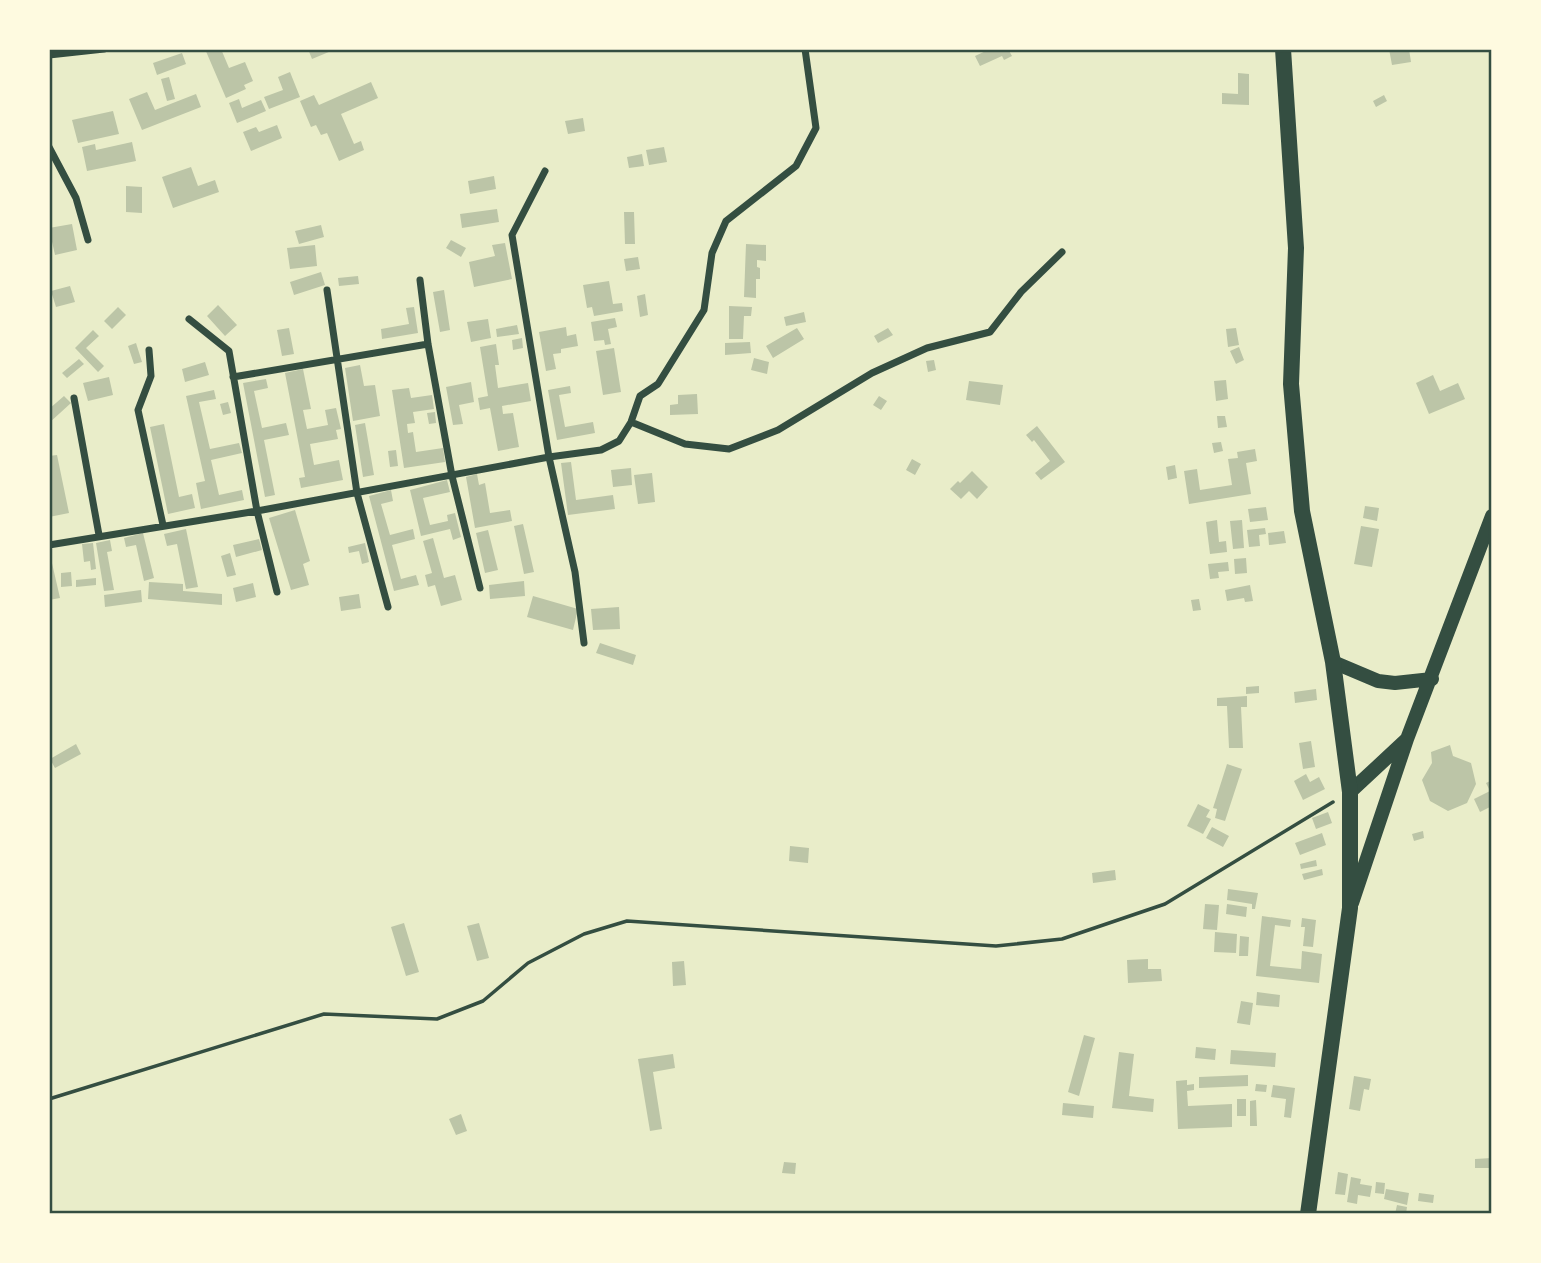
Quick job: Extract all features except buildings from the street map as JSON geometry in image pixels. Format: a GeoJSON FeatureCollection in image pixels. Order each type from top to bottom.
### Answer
{"type":"FeatureCollection","features":[{"type":"Feature","properties":{"kind":"main road"},"geometry":{"type":"LineString","coordinates":[[1283,49],[1296,248],[1291,384],[1302,511],[1333,662],[1350,792],[1350,908],[1308,1214]]}},
{"type":"Feature","properties":{"kind":"main road"},"geometry":{"type":"LineString","coordinates":[[1350,908],[1407,739],[1492,516]]}},
{"type":"Feature","properties":{"kind":"main road"},"geometry":{"type":"LineString","coordinates":[[1333,662],[1378,681],[1432,679]]}},
{"type":"Feature","properties":{"kind":"main road"},"geometry":{"type":"LineString","coordinates":[[1350,792],[1407,739]]}},
{"type":"Feature","properties":{"kind":"street"},"geometry":{"type":"LineString","coordinates":[[49,55],[104,49]]}},
{"type":"Feature","properties":{"kind":"street"},"geometry":{"type":"LineString","coordinates":[[49,545],[601,450],[619,441],[631,422],[640,396],[658,384],[704,310],[712,253],[726,221],[796,166],[816,128],[805,49]]}},
{"type":"Feature","properties":{"kind":"street"},"geometry":{"type":"LineString","coordinates":[[49,147],[76,198],[88,240]]}},
{"type":"Feature","properties":{"kind":"street"},"geometry":{"type":"LineString","coordinates":[[545,171],[512,235],[549,457],[575,572],[584,643]]}},
{"type":"Feature","properties":{"kind":"street"},"geometry":{"type":"LineString","coordinates":[[631,422],[685,444],[729,449],[778,430],[872,373],[927,348],[990,332],[1021,292],[1062,252]]}},
{"type":"Feature","properties":{"kind":"street"},"geometry":{"type":"LineString","coordinates":[[420,280],[428,344],[452,476],[480,588]]}},
{"type":"Feature","properties":{"kind":"street"},"geometry":{"type":"LineString","coordinates":[[327,290],[357,493],[388,607]]}},
{"type":"Feature","properties":{"kind":"street"},"geometry":{"type":"LineString","coordinates":[[189,319],[229,351],[257,511],[277,592]]}},
{"type":"Feature","properties":{"kind":"street"},"geometry":{"type":"LineString","coordinates":[[233,377],[428,344]]}},
{"type":"Feature","properties":{"kind":"street"},"geometry":{"type":"LineString","coordinates":[[149,350],[151,376],[138,410],[163,525]]}},
{"type":"Feature","properties":{"kind":"street"},"geometry":{"type":"LineString","coordinates":[[74,398],[99,535]]}},
{"type":"Feature","properties":{"kind":"path"},"geometry":{"type":"LineString","coordinates":[[49,1099],[324,1014],[437,1019],[483,1000],[528,963],[584,934],[627,921],[996,946],[1062,939],[1166,904],[1350,792]]}}]}
